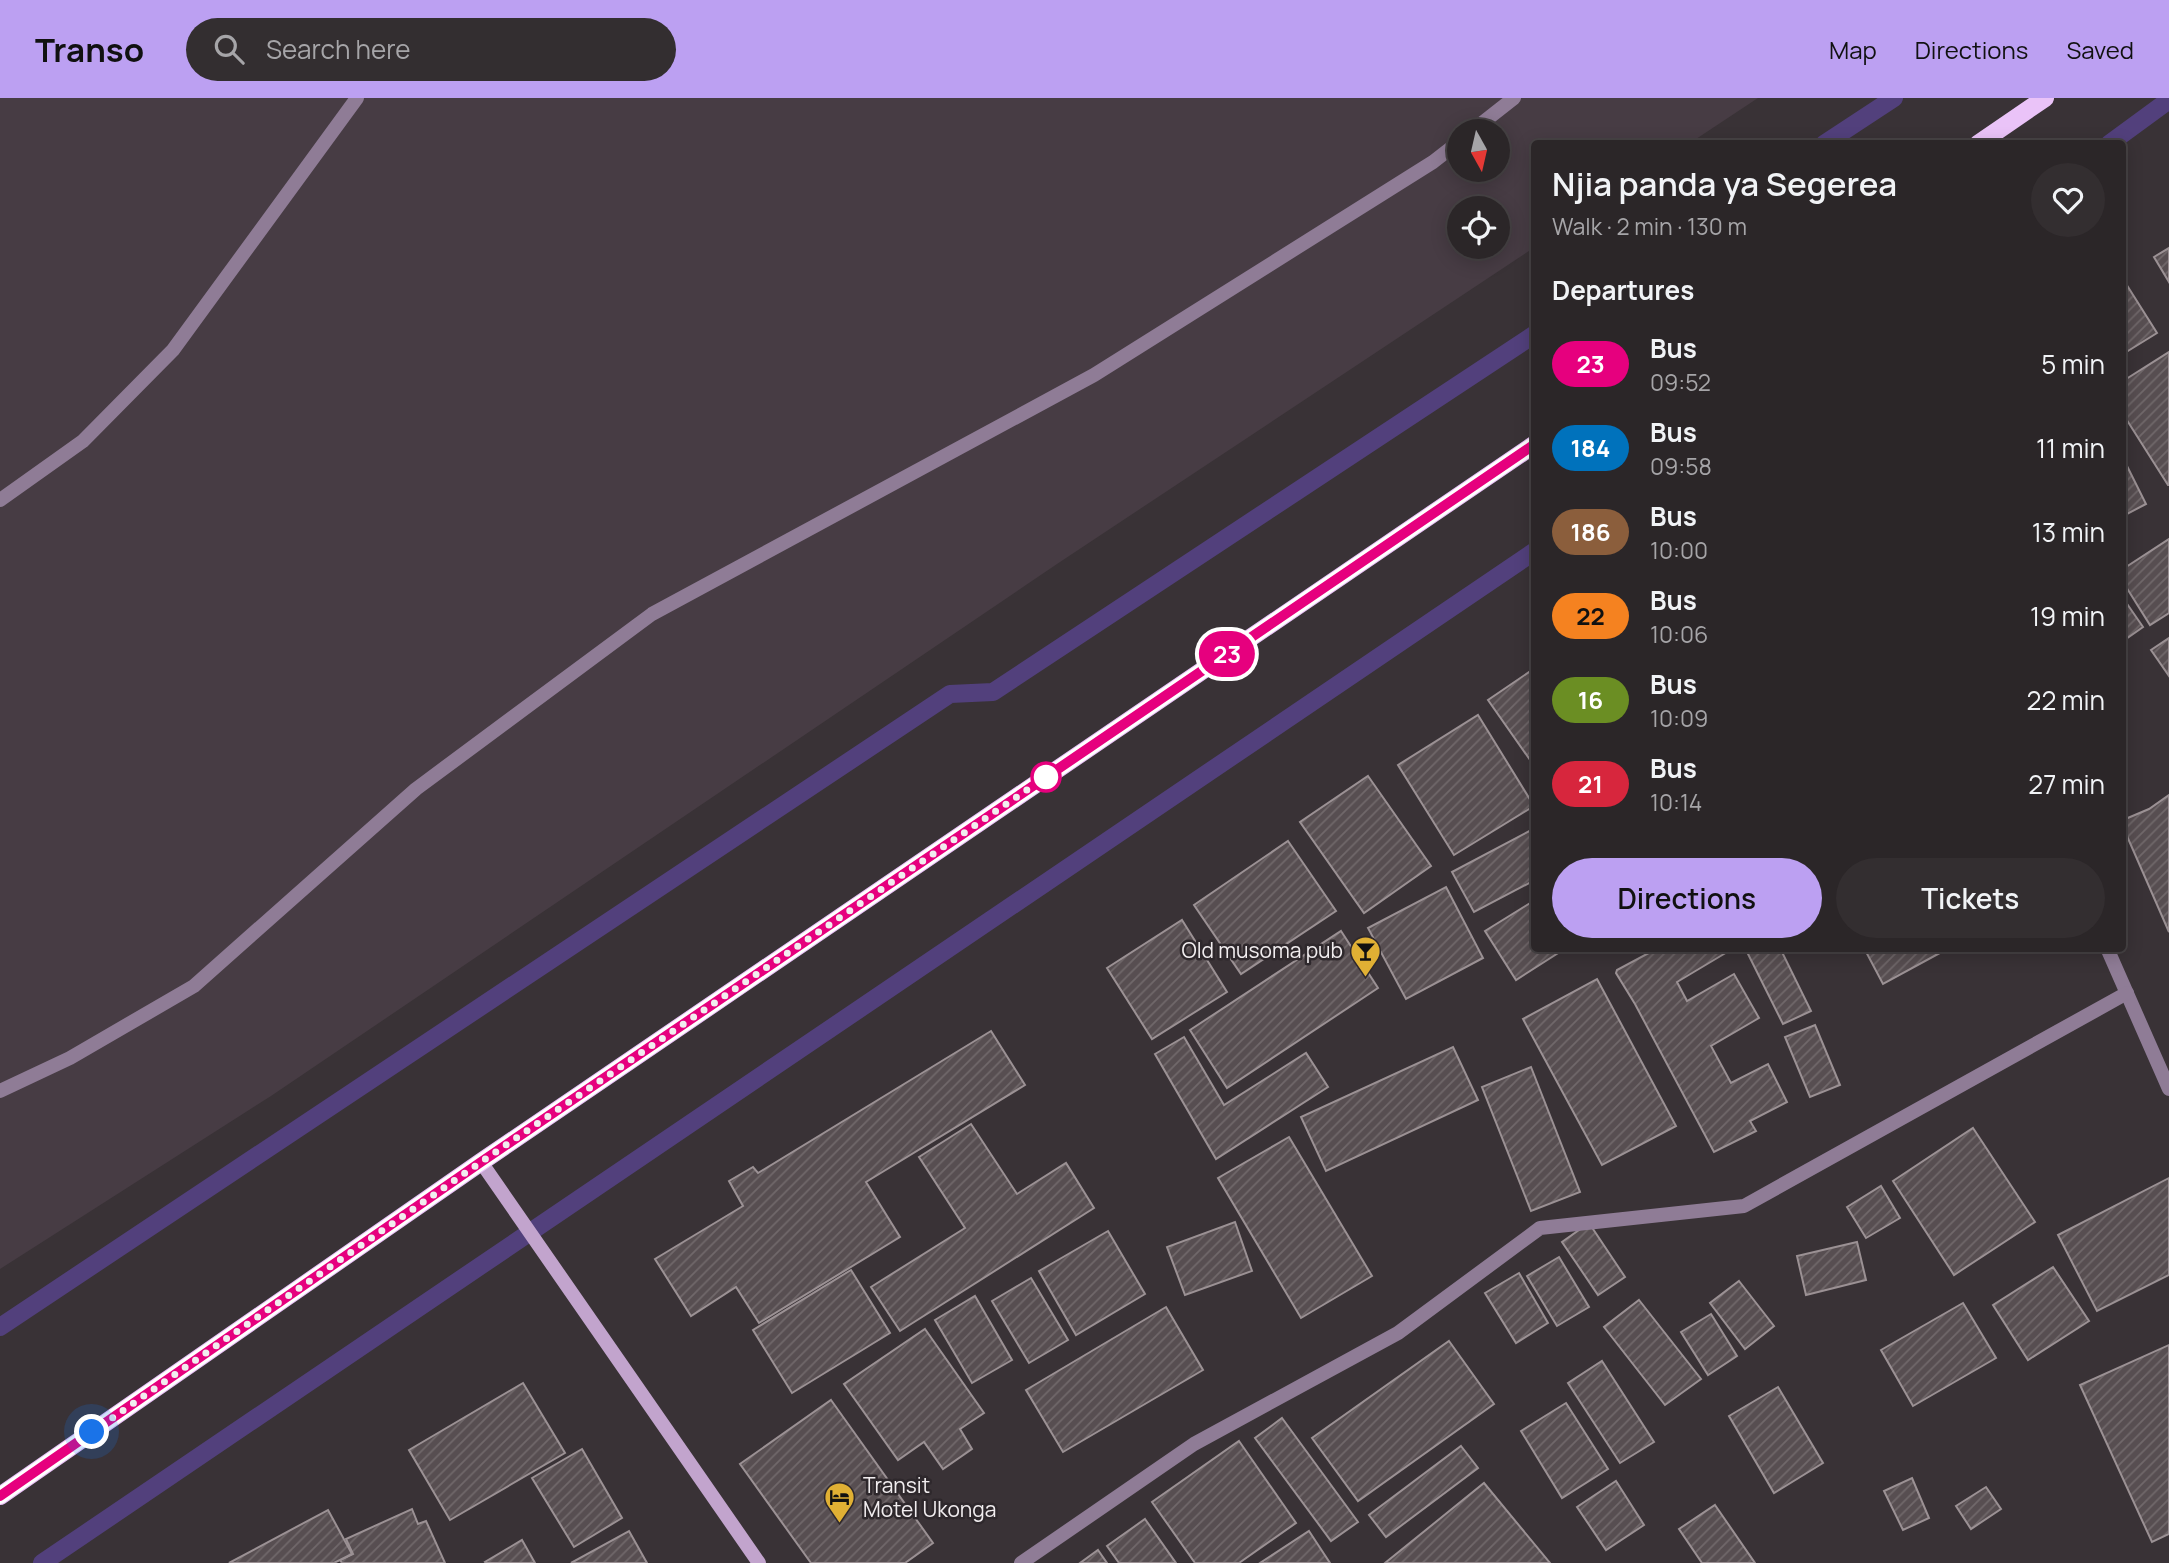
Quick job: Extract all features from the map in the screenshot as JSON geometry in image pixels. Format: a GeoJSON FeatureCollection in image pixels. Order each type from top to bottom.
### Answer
{"type":"FeatureCollection","features":[{"type":"Feature","properties":{"kind":"main road"},"geometry":{"type":"LineString","coordinates":[[1984,140],[2044,98]]}},
{"type":"Feature","properties":{"kind":"main road"},"geometry":{"type":"LineString","coordinates":[[0,1496],[481,1162],[1531,447]]}},
{"type":"Feature","properties":{"kind":"main road"},"geometry":{"type":"LineString","coordinates":[[481,1162],[759,1563]]}},
{"type":"Feature","properties":{"kind":"street"},"geometry":{"type":"LineString","coordinates":[[0,500],[83,441],[173,349],[357,98]]}},
{"type":"Feature","properties":{"kind":"street"},"geometry":{"type":"LineString","coordinates":[[1487,119],[1514,98]]}},
{"type":"Feature","properties":{"kind":"street"},"geometry":{"type":"LineString","coordinates":[[0,1091],[69,1058],[194,986],[416,789],[652,614],[1094,374],[1447,151]]}},
{"type":"Feature","properties":{"kind":"street"},"geometry":{"type":"LineString","coordinates":[[2109,952],[2169,1088]]}},
{"type":"Feature","properties":{"kind":"street"},"geometry":{"type":"LineString","coordinates":[[1021,1563],[1194,1444],[1398,1333],[1540,1228],[1744,1206],[2127,993]]}},
{"type":"Feature","properties":{"kind":"shaded area"},"geometry":{"type":"Polygon","coordinates":[[[0,98],[1758,98],[1695,140],[1531,140],[1531,250],[1057,564],[271,1096],[0,1269],[0,98]]]}},
{"type":"Feature","properties":{"kind":"building"},"geometry":{"type":"Polygon","coordinates":[[[2169,248],[2169,282],[2154,257],[2169,248]]]}},
{"type":"Feature","properties":{"kind":"building"},"geometry":{"type":"Polygon","coordinates":[[[2126,284],[2157,333],[2126,352],[2126,284]]]}},
{"type":"Feature","properties":{"kind":"building"},"geometry":{"type":"Polygon","coordinates":[[[2169,352],[2169,485],[2126,419],[2126,379],[2169,352]]]}},
{"type":"Feature","properties":{"kind":"building"},"geometry":{"type":"Polygon","coordinates":[[[2126,464],[2146,504],[2126,514],[2126,464]]]}},
{"type":"Feature","properties":{"kind":"building"},"geometry":{"type":"Polygon","coordinates":[[[2169,539],[2169,613],[2150,625],[2126,587],[2126,567],[2169,539]]]}},
{"type":"Feature","properties":{"kind":"building"},"geometry":{"type":"Polygon","coordinates":[[[2126,602],[2143,627],[2126,639],[2126,602]]]}},
{"type":"Feature","properties":{"kind":"building"},"geometry":{"type":"Polygon","coordinates":[[[2169,638],[2169,676],[2151,650],[2169,638]]]}},
{"type":"Feature","properties":{"kind":"building"},"geometry":{"type":"Polygon","coordinates":[[[1531,671],[1531,761],[1488,700],[1531,671]]]}},
{"type":"Feature","properties":{"kind":"building"},"geometry":{"type":"Polygon","coordinates":[[[1478,715],[1531,801],[1531,808],[1454,855],[1398,765],[1478,715]]]}},
{"type":"Feature","properties":{"kind":"building"},"geometry":{"type":"Polygon","coordinates":[[[1368,776],[1431,866],[1364,913],[1300,822],[1368,776]]]}},
{"type":"Feature","properties":{"kind":"building"},"geometry":{"type":"Polygon","coordinates":[[[2169,795],[2169,932],[2126,834],[2126,819],[2149,809],[2169,795]]]}},
{"type":"Feature","properties":{"kind":"building"},"geometry":{"type":"Polygon","coordinates":[[[1531,830],[1531,882],[1474,912],[1452,872],[1531,830]]]}},
{"type":"Feature","properties":{"kind":"building"},"geometry":{"type":"Polygon","coordinates":[[[1288,841],[1336,911],[1241,974],[1194,905],[1288,841]]]}},
{"type":"Feature","properties":{"kind":"building"},"geometry":{"type":"Polygon","coordinates":[[[1446,887],[1483,958],[1406,999],[1368,928],[1446,887]]]}},
{"type":"Feature","properties":{"kind":"building"},"geometry":{"type":"Polygon","coordinates":[[[1531,902],[1531,952],[1560,952],[1516,980],[1485,931],[1531,902]]]}},
{"type":"Feature","properties":{"kind":"building"},"geometry":{"type":"Polygon","coordinates":[[[1182,920],[1227,992],[1152,1039],[1107,968],[1182,920]]]}},
{"type":"Feature","properties":{"kind":"building"},"geometry":{"type":"Polygon","coordinates":[[[1341,931],[1378,988],[1227,1088],[1190,1030],[1341,931]]]}},
{"type":"Feature","properties":{"kind":"building"},"geometry":{"type":"Polygon","coordinates":[[[1651,952],[1727,952],[1677,982],[1687,1001],[1734,974],[1759,1018],[1711,1046],[1731,1083],[1768,1064],[1787,1102],[1750,1121],[1756,1131],[1714,1152],[1616,973],[1651,952]]]}},
{"type":"Feature","properties":{"kind":"building"},"geometry":{"type":"Polygon","coordinates":[[[1747,952],[1782,952],[1811,1011],[1783,1024],[1747,952]]]}},
{"type":"Feature","properties":{"kind":"building"},"geometry":{"type":"Polygon","coordinates":[[[1866,952],[1942,952],[1883,984],[1866,952]]]}},
{"type":"Feature","properties":{"kind":"building"},"geometry":{"type":"Polygon","coordinates":[[[1597,979],[1676,1126],[1602,1165],[1523,1019],[1597,979]]]}},
{"type":"Feature","properties":{"kind":"building"},"geometry":{"type":"Polygon","coordinates":[[[1815,1025],[1840,1085],[1810,1097],[1785,1037],[1815,1025]]]}},
{"type":"Feature","properties":{"kind":"building"},"geometry":{"type":"Polygon","coordinates":[[[991,1031],[1025,1085],[866,1182],[900,1237],[759,1323],[736,1287],[691,1316],[655,1259],[743,1206],[729,1181],[753,1167],[758,1173],[991,1031]]]}},
{"type":"Feature","properties":{"kind":"building"},"geometry":{"type":"Polygon","coordinates":[[[1184,1037],[1224,1105],[1306,1053],[1328,1087],[1216,1159],[1155,1054],[1184,1037]]]}},
{"type":"Feature","properties":{"kind":"building"},"geometry":{"type":"Polygon","coordinates":[[[1453,1047],[1478,1100],[1326,1171],[1301,1117],[1453,1047]]]}},
{"type":"Feature","properties":{"kind":"building"},"geometry":{"type":"Polygon","coordinates":[[[1531,1067],[1580,1192],[1531,1211],[1482,1087],[1531,1067]]]}},
{"type":"Feature","properties":{"kind":"building"},"geometry":{"type":"Polygon","coordinates":[[[971,1124],[1017,1194],[1066,1163],[1094,1208],[900,1331],[871,1287],[965,1228],[919,1157],[971,1124]]]}},
{"type":"Feature","properties":{"kind":"building"},"geometry":{"type":"Polygon","coordinates":[[[1973,1128],[2035,1222],[1954,1275],[1893,1181],[1973,1128]]]}},
{"type":"Feature","properties":{"kind":"building"},"geometry":{"type":"Polygon","coordinates":[[[1289,1137],[1372,1276],[1301,1318],[1218,1178],[1289,1137]]]}},
{"type":"Feature","properties":{"kind":"building"},"geometry":{"type":"Polygon","coordinates":[[[2169,1178],[2169,1275],[2097,1311],[2058,1235],[2169,1178]]]}},
{"type":"Feature","properties":{"kind":"building"},"geometry":{"type":"Polygon","coordinates":[[[1881,1186],[1900,1218],[1866,1238],[1847,1207],[1881,1186]]]}},
{"type":"Feature","properties":{"kind":"building"},"geometry":{"type":"Polygon","coordinates":[[[1235,1222],[1252,1271],[1185,1295],[1167,1247],[1235,1222]]]}},
{"type":"Feature","properties":{"kind":"building"},"geometry":{"type":"Polygon","coordinates":[[[1589,1223],[1625,1277],[1598,1295],[1562,1242],[1589,1223]]]}},
{"type":"Feature","properties":{"kind":"building"},"geometry":{"type":"Polygon","coordinates":[[[1108,1231],[1145,1294],[1076,1335],[1039,1271],[1108,1231]]]}},
{"type":"Feature","properties":{"kind":"building"},"geometry":{"type":"Polygon","coordinates":[[[1857,1242],[1866,1280],[1806,1295],[1797,1256],[1857,1242]]]}},
{"type":"Feature","properties":{"kind":"building"},"geometry":{"type":"Polygon","coordinates":[[[1559,1257],[1589,1307],[1557,1326],[1527,1276],[1559,1257]]]}},
{"type":"Feature","properties":{"kind":"building"},"geometry":{"type":"Polygon","coordinates":[[[2053,1267],[2089,1321],[2028,1360],[1993,1305],[2053,1267]]]}},
{"type":"Feature","properties":{"kind":"building"},"geometry":{"type":"Polygon","coordinates":[[[851,1270],[890,1333],[792,1393],[753,1330],[851,1270]]]}},
{"type":"Feature","properties":{"kind":"building"},"geometry":{"type":"Polygon","coordinates":[[[1519,1273],[1548,1323],[1516,1343],[1485,1293],[1519,1273]]]}},
{"type":"Feature","properties":{"kind":"building"},"geometry":{"type":"Polygon","coordinates":[[[1031,1278],[1068,1340],[1029,1363],[992,1301],[1031,1278]]]}},
{"type":"Feature","properties":{"kind":"building"},"geometry":{"type":"Polygon","coordinates":[[[1739,1281],[1774,1326],[1745,1349],[1710,1303],[1739,1281]]]}},
{"type":"Feature","properties":{"kind":"building"},"geometry":{"type":"Polygon","coordinates":[[[975,1296],[1012,1360],[972,1383],[935,1320],[975,1296]]]}},
{"type":"Feature","properties":{"kind":"building"},"geometry":{"type":"Polygon","coordinates":[[[1639,1300],[1701,1379],[1665,1405],[1604,1327],[1639,1300]]]}},
{"type":"Feature","properties":{"kind":"building"},"geometry":{"type":"Polygon","coordinates":[[[1963,1303],[1996,1358],[1913,1406],[1881,1350],[1963,1303]]]}},
{"type":"Feature","properties":{"kind":"building"},"geometry":{"type":"Polygon","coordinates":[[[1166,1307],[1203,1370],[1063,1452],[1026,1390],[1166,1307]]]}},
{"type":"Feature","properties":{"kind":"building"},"geometry":{"type":"Polygon","coordinates":[[[1711,1314],[1737,1356],[1708,1375],[1681,1332],[1711,1314]]]}},
{"type":"Feature","properties":{"kind":"building"},"geometry":{"type":"Polygon","coordinates":[[[925,1329],[984,1413],[960,1429],[972,1449],[943,1469],[924,1442],[898,1460],[844,1384],[925,1329]]]}},
{"type":"Feature","properties":{"kind":"building"},"geometry":{"type":"Polygon","coordinates":[[[1449,1341],[1494,1404],[1358,1501],[1312,1438],[1449,1341]]]}},
{"type":"Feature","properties":{"kind":"building"},"geometry":{"type":"Polygon","coordinates":[[[2169,1345],[2169,1534],[2152,1542],[2080,1385],[2169,1345]]]}},
{"type":"Feature","properties":{"kind":"building"},"geometry":{"type":"Polygon","coordinates":[[[1602,1361],[1654,1442],[1620,1463],[1568,1383],[1602,1361]]]}},
{"type":"Feature","properties":{"kind":"building"},"geometry":{"type":"Polygon","coordinates":[[[523,1383],[565,1453],[450,1520],[409,1450],[523,1383]]]}},
{"type":"Feature","properties":{"kind":"building"},"geometry":{"type":"Polygon","coordinates":[[[1778,1387],[1823,1463],[1774,1493],[1729,1416],[1778,1387]]]}},
{"type":"Feature","properties":{"kind":"building"},"geometry":{"type":"Polygon","coordinates":[[[831,1400],[933,1543],[905,1563],[811,1563],[740,1464],[831,1400]]]}},
{"type":"Feature","properties":{"kind":"building"},"geometry":{"type":"Polygon","coordinates":[[[1566,1403],[1608,1469],[1562,1498],[1521,1431],[1566,1403]]]}},
{"type":"Feature","properties":{"kind":"building"},"geometry":{"type":"Polygon","coordinates":[[[1282,1418],[1358,1522],[1331,1541],[1255,1438],[1282,1418]]]}},
{"type":"Feature","properties":{"kind":"building"},"geometry":{"type":"Polygon","coordinates":[[[1239,1441],[1296,1523],[1239,1563],[1195,1563],[1152,1502],[1239,1441]]]}},
{"type":"Feature","properties":{"kind":"building"},"geometry":{"type":"Polygon","coordinates":[[[1461,1446],[1478,1468],[1386,1537],[1369,1515],[1461,1446]]]}},
{"type":"Feature","properties":{"kind":"building"},"geometry":{"type":"Polygon","coordinates":[[[582,1449],[622,1518],[574,1547],[532,1478],[582,1449]]]}},
{"type":"Feature","properties":{"kind":"building"},"geometry":{"type":"Polygon","coordinates":[[[1912,1478],[1929,1518],[1903,1530],[1884,1491],[1912,1478]]]}},
{"type":"Feature","properties":{"kind":"building"},"geometry":{"type":"Polygon","coordinates":[[[1616,1481],[1644,1525],[1606,1550],[1577,1507],[1616,1481]]]}},
{"type":"Feature","properties":{"kind":"building"},"geometry":{"type":"Polygon","coordinates":[[[1484,1483],[1550,1563],[1385,1563],[1484,1483]]]}},
{"type":"Feature","properties":{"kind":"building"},"geometry":{"type":"Polygon","coordinates":[[[1986,1487],[2001,1509],[1971,1529],[1956,1506],[1986,1487]]]}},
{"type":"Feature","properties":{"kind":"building"},"geometry":{"type":"Polygon","coordinates":[[[1715,1505],[1755,1563],[1702,1563],[1679,1529],[1715,1505]]]}},
{"type":"Feature","properties":{"kind":"building"},"geometry":{"type":"Polygon","coordinates":[[[412,1509],[418,1524],[426,1521],[445,1563],[342,1563],[340,1560],[353,1554],[346,1539],[412,1509]]]}},
{"type":"Feature","properties":{"kind":"building"},"geometry":{"type":"Polygon","coordinates":[[[328,1510],[352,1554],[334,1563],[229,1563],[328,1510]]]}},
{"type":"Feature","properties":{"kind":"building"},"geometry":{"type":"Polygon","coordinates":[[[1145,1519],[1176,1563],[1119,1563],[1107,1546],[1145,1519]]]}},
{"type":"Feature","properties":{"kind":"building"},"geometry":{"type":"Polygon","coordinates":[[[629,1531],[647,1563],[571,1563],[629,1531]]]}},
{"type":"Feature","properties":{"kind":"building"},"geometry":{"type":"Polygon","coordinates":[[[1309,1531],[1330,1563],[1260,1563],[1309,1531]]]}},
{"type":"Feature","properties":{"kind":"building"},"geometry":{"type":"Polygon","coordinates":[[[522,1540],[535,1563],[485,1562],[522,1540]]]}},
{"type":"Feature","properties":{"kind":"building"},"geometry":{"type":"Polygon","coordinates":[[[1098,1550],[1107,1563],[1080,1563],[1098,1550]]]}},
{"type":"Feature","properties":{"kind":"waterway"},"geometry":{"type":"LineString","coordinates":[[1830,140],[1894,98]]}},
{"type":"Feature","properties":{"kind":"waterway"},"geometry":{"type":"LineString","coordinates":[[2114,140],[2169,100]]}},
{"type":"Feature","properties":{"kind":"waterway"},"geometry":{"type":"LineString","coordinates":[[0,1327],[950,694],[993,692],[1531,337]]}},
{"type":"Feature","properties":{"kind":"waterway"},"geometry":{"type":"LineString","coordinates":[[42,1563],[1531,554]]}},
{"type":"Feature","properties":{"kind":"bus line","name":"23"},"geometry":{"type":"LineString","coordinates":[[0,1496],[481,1162],[1531,447]]}},
{"type":"Feature","properties":{"kind":"place","name":"Old musoma pub"},"geometry":{"type":"Point","coordinates":[1366,978]}},
{"type":"Feature","properties":{"kind":"place","name":"Transit Motel Ukonga"},"geometry":{"type":"Point","coordinates":[840,1525]}},
{"type":"Feature","properties":{"kind":"route"},"geometry":{"type":"LineString","coordinates":[[92,1432],[481,1162],[1046,777]]}}]}
